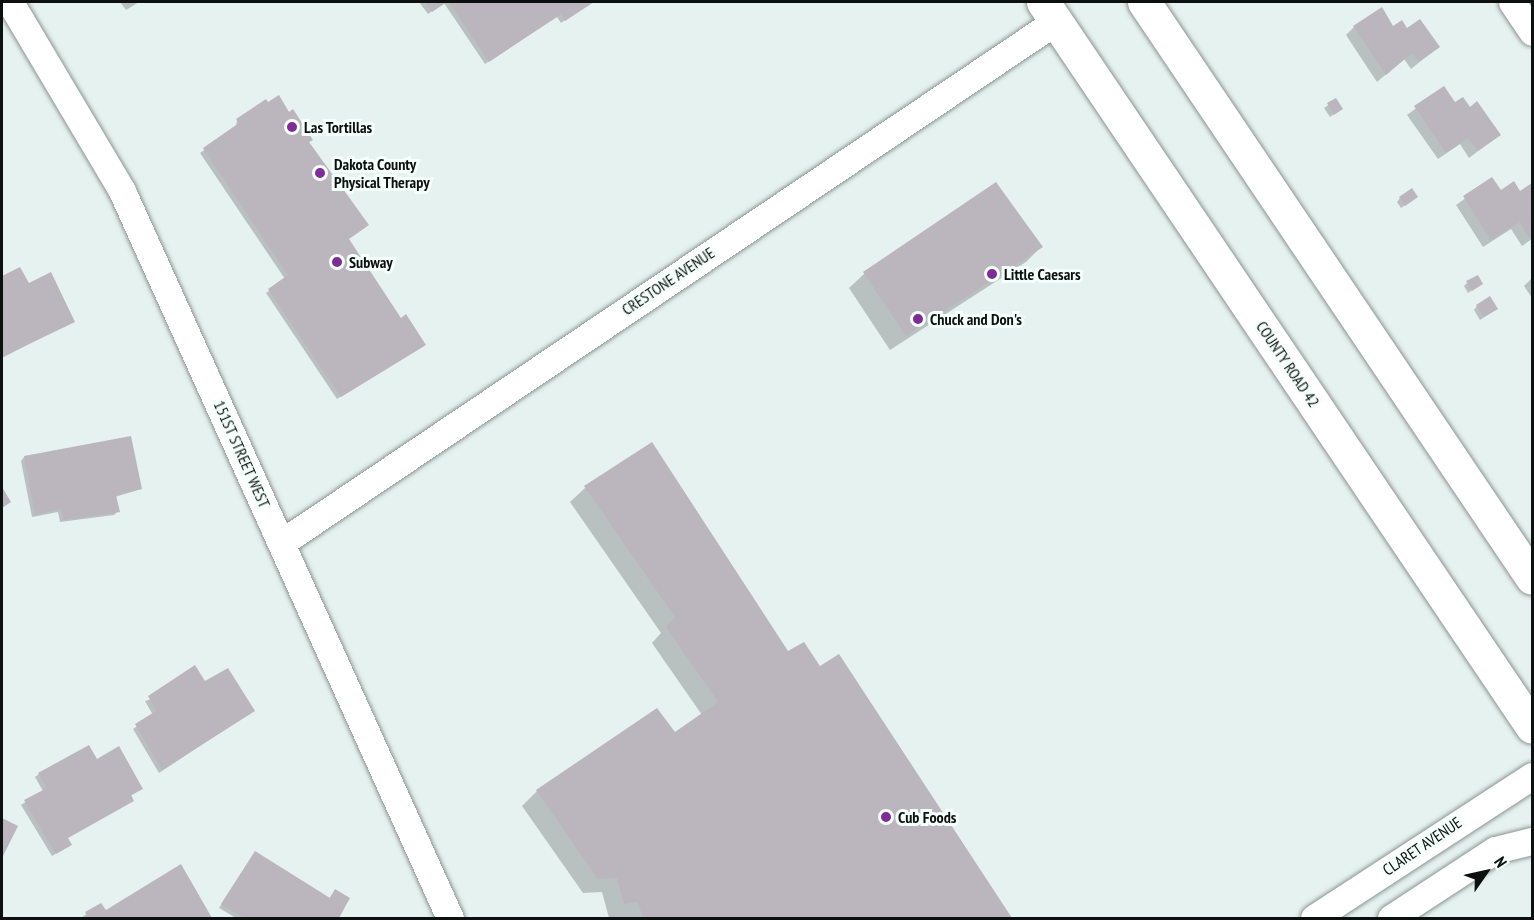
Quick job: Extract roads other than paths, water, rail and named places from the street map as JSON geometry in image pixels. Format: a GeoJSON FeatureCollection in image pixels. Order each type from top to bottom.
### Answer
{"type":"FeatureCollection","features":[{"type":"Feature","properties":{"kind":"highway"},"geometry":{"type":"LineString","coordinates":[[1144,2],[1533,578]]}},
{"type":"Feature","properties":{"kind":"highway","name":"COUNTY ROAD 42"},"geometry":{"type":"LineString","coordinates":[[1050,11],[1533,727]]}},
{"type":"Feature","properties":{"kind":"street","name":"151ST STREET WEST"},"geometry":{"type":"LineString","coordinates":[[10,2],[123,191],[450,918]]}},
{"type":"Feature","properties":{"kind":"street","name":"CRESTONE AVENUE"},"geometry":{"type":"LineString","coordinates":[[281,543],[1050,11]]}},
{"type":"Feature","properties":{"kind":"street","name":"CLARET AVENUE"},"geometry":{"type":"LineString","coordinates":[[1314,918],[1533,776]]}},
{"type":"Feature","properties":{"kind":"street"},"geometry":{"type":"LineString","coordinates":[[1391,918],[1495,850],[1533,841]]}},
{"type":"Feature","properties":{"kind":"place","name":"Las Tortillas"},"geometry":{"type":"Point","coordinates":[292,127]}},
{"type":"Feature","properties":{"kind":"place","name":"Dakota County Physical Therapy"},"geometry":{"type":"Point","coordinates":[320,173]}},
{"type":"Feature","properties":{"kind":"place","name":"Subway"},"geometry":{"type":"Point","coordinates":[337,262]}},
{"type":"Feature","properties":{"kind":"place","name":"Little Caesars"},"geometry":{"type":"Point","coordinates":[992,274]}},
{"type":"Feature","properties":{"kind":"place","name":"Chuck and Don's"},"geometry":{"type":"Point","coordinates":[918,319]}},
{"type":"Feature","properties":{"kind":"place","name":"Cub Foods"},"geometry":{"type":"Point","coordinates":[886,817]}}]}
